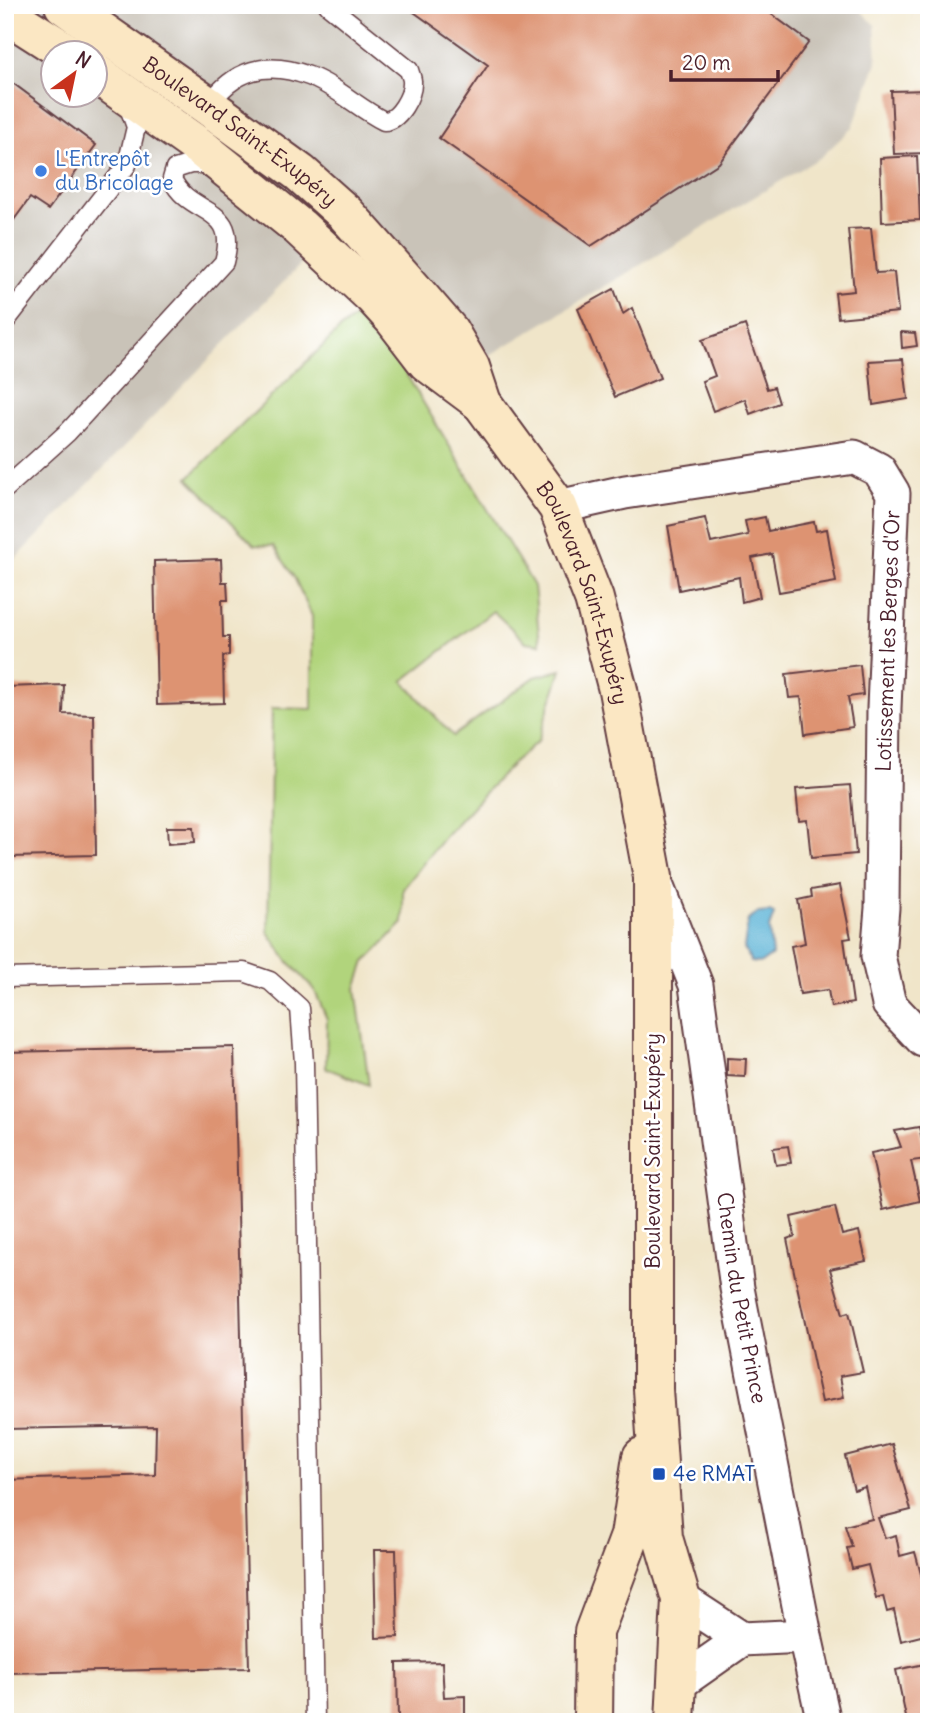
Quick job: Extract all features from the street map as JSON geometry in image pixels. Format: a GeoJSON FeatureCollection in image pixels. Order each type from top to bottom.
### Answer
{"type":"FeatureCollection","features":[{"type":"Feature","properties":{"kind":"main road","name":"Boulevard Saint-Exupéry"},"geometry":{"type":"LineString","coordinates":[[64,5],[300,173],[354,223],[449,331],[470,367],[482,403],[558,508],[594,599],[618,690],[653,877],[653,1389],[663,1538],[681,1599],[675,1722]]}},
{"type":"Feature","properties":{"kind":"main road"},"geometry":{"type":"LineString","coordinates":[[5,13],[44,38]]}},
{"type":"Feature","properties":{"kind":"main road"},"geometry":{"type":"LineString","coordinates":[[108,84],[144,130],[220,164],[337,261],[394,319],[427,362],[482,403]]}},
{"type":"Feature","properties":{"kind":"main road"},"geometry":{"type":"LineString","coordinates":[[144,130],[208,106]]}},
{"type":"Feature","properties":{"kind":"main road","name":"Boulevard Saint-Exupéry"},"geometry":{"type":"LineString","coordinates":[[593,1722],[594,1632],[630,1536],[653,1389]]}},
{"type":"Feature","properties":{"kind":"main road"},"geometry":{"type":"LineString","coordinates":[[613,1584],[639,1580],[652,1582],[681,1599]]}},
{"type":"Feature","properties":{"kind":"street","name":"Lotissement les Berges d'Or"},"geometry":{"type":"LineString","coordinates":[[558,508],[625,492],[854,457],[879,470],[893,493],[878,956],[889,1004],[923,1040],[929,1041]]}},
{"type":"Feature","properties":{"kind":"street","name":"Chemin du Petit Prince"},"geometry":{"type":"LineString","coordinates":[[653,877],[696,985],[737,1288],[824,1722]]}},
{"type":"Feature","properties":{"kind":"street"},"geometry":{"type":"LineString","coordinates":[[681,1599],[742,1639]]}},
{"type":"Feature","properties":{"kind":"street"},"geometry":{"type":"LineString","coordinates":[[678,1684],[742,1639],[805,1636]]}},
{"type":"Feature","properties":{"kind":"lane"},"geometry":{"type":"LineString","coordinates":[[208,106],[219,90],[228,84],[248,72],[268,67],[310,76],[384,121],[391,121],[399,115],[413,83],[409,70],[328,5]]}},
{"type":"Feature","properties":{"kind":"lane"},"geometry":{"type":"LineString","coordinates":[[5,323],[127,164],[144,130]]}},
{"type":"Feature","properties":{"kind":"lane"},"geometry":{"type":"LineString","coordinates":[[5,489],[68,432],[224,262],[229,243],[227,231],[220,221],[180,193],[172,179],[175,169],[182,166],[220,164]]}},
{"type":"Feature","properties":{"kind":"lane"},"geometry":{"type":"LineString","coordinates":[[5,978],[244,972],[270,981],[300,1008],[304,1063],[315,1722]]}},
{"type":"Feature","properties":{"kind":"shaded area"},"geometry":{"type":"Polygon","coordinates":[[[5,5],[855,5],[875,25],[877,62],[853,127],[821,157],[470,367],[306,259],[5,570],[5,5]]]}},
{"type":"Feature","properties":{"kind":"green space"},"geometry":{"type":"Polygon","coordinates":[[[360,313],[397,359],[534,586],[540,644],[526,642],[493,611],[403,681],[453,736],[535,677],[561,670],[538,741],[513,763],[445,836],[403,889],[403,923],[365,962],[356,988],[369,1085],[326,1068],[327,1019],[314,989],[288,961],[268,932],[272,708],[312,709],[312,616],[295,579],[274,546],[254,545],[188,478],[341,328],[360,313]]]}},
{"type":"Feature","properties":{"kind":"water"},"geometry":{"type":"Polygon","coordinates":[[[758,913],[774,914],[769,928],[772,955],[761,963],[751,962],[744,948],[748,920],[758,913]]]}},
{"type":"Feature","properties":{"kind":"building"},"geometry":{"type":"Polygon","coordinates":[[[404,5],[759,5],[809,42],[719,163],[591,246],[439,138],[488,65],[404,5]]]}},
{"type":"Feature","properties":{"kind":"building","name":"L'Entrepôt du Bricolage"},"geometry":{"type":"Polygon","coordinates":[[[5,82],[14,84],[38,102],[38,108],[46,108],[96,145],[48,210],[30,198],[5,232],[5,82]]]}},
{"type":"Feature","properties":{"kind":"building"},"geometry":{"type":"Polygon","coordinates":[[[929,90],[929,153],[894,154],[891,91],[929,90]]]}},
{"type":"Feature","properties":{"kind":"building"},"geometry":{"type":"Polygon","coordinates":[[[917,156],[920,220],[882,222],[880,158],[917,156]]]}},
{"type":"Feature","properties":{"kind":"building"},"geometry":{"type":"Polygon","coordinates":[[[871,228],[876,273],[894,272],[898,312],[838,318],[835,293],[854,291],[848,229],[871,228]]]}},
{"type":"Feature","properties":{"kind":"building"},"geometry":{"type":"Polygon","coordinates":[[[614,289],[623,314],[632,308],[660,378],[615,397],[578,309],[614,289]]]}},
{"type":"Feature","properties":{"kind":"building"},"geometry":{"type":"Polygon","coordinates":[[[745,325],[767,389],[774,387],[779,403],[750,414],[745,399],[713,411],[702,381],[715,376],[702,340],[745,325]]]}},
{"type":"Feature","properties":{"kind":"building"},"geometry":{"type":"Polygon","coordinates":[[[901,332],[915,333],[917,346],[902,348],[901,332]]]}},
{"type":"Feature","properties":{"kind":"building"},"geometry":{"type":"Polygon","coordinates":[[[903,359],[908,399],[873,405],[869,361],[903,359]]]}},
{"type":"Feature","properties":{"kind":"building"},"geometry":{"type":"Polygon","coordinates":[[[765,517],[768,531],[814,522],[816,531],[827,529],[836,582],[779,592],[772,554],[752,558],[760,597],[742,602],[739,577],[679,590],[668,526],[705,518],[711,543],[748,535],[745,521],[765,517]]]}},
{"type":"Feature","properties":{"kind":"building"},"geometry":{"type":"Polygon","coordinates":[[[221,559],[222,582],[227,582],[228,600],[222,600],[223,637],[229,637],[229,655],[223,656],[224,703],[157,705],[154,561],[221,559]]]}},
{"type":"Feature","properties":{"kind":"building"},"geometry":{"type":"Polygon","coordinates":[[[860,665],[863,695],[848,697],[853,727],[805,734],[801,697],[789,698],[786,674],[860,665]]]}},
{"type":"Feature","properties":{"kind":"building"},"geometry":{"type":"Polygon","coordinates":[[[64,685],[63,714],[94,715],[96,855],[10,857],[10,864],[5,864],[5,687],[64,685]]]}},
{"type":"Feature","properties":{"kind":"building"},"geometry":{"type":"Polygon","coordinates":[[[850,785],[856,854],[811,858],[807,820],[799,821],[796,789],[850,785]]]}},
{"type":"Feature","properties":{"kind":"building"},"geometry":{"type":"Polygon","coordinates":[[[167,827],[194,827],[195,842],[168,844],[167,827]]]}},
{"type":"Feature","properties":{"kind":"building"},"geometry":{"type":"Polygon","coordinates":[[[840,885],[851,938],[844,939],[853,1003],[831,1007],[828,990],[800,994],[791,946],[805,943],[798,900],[812,897],[811,890],[840,885]]]}},
{"type":"Feature","properties":{"kind":"building"},"geometry":{"type":"Polygon","coordinates":[[[234,1047],[249,1668],[5,1673],[5,1480],[155,1475],[156,1426],[5,1429],[5,1052],[234,1047]]]}},
{"type":"Feature","properties":{"kind":"building"},"geometry":{"type":"Polygon","coordinates":[[[727,1058],[746,1059],[745,1077],[727,1076],[727,1058]]]}},
{"type":"Feature","properties":{"kind":"building"},"geometry":{"type":"Polygon","coordinates":[[[919,1127],[927,1159],[911,1161],[920,1201],[883,1210],[871,1153],[901,1147],[895,1131],[919,1127]]]}},
{"type":"Feature","properties":{"kind":"building"},"geometry":{"type":"Polygon","coordinates":[[[788,1146],[791,1163],[776,1165],[773,1148],[788,1146]]]}},
{"type":"Feature","properties":{"kind":"building"},"geometry":{"type":"Polygon","coordinates":[[[835,1207],[842,1235],[859,1231],[866,1261],[830,1269],[843,1314],[849,1312],[863,1372],[840,1376],[844,1398],[822,1402],[787,1239],[795,1236],[791,1217],[835,1207]]]}},
{"type":"Feature","properties":{"kind":"building"},"geometry":{"type":"Polygon","coordinates":[[[892,1444],[911,1510],[878,1518],[885,1538],[896,1535],[900,1556],[915,1552],[929,1604],[929,1634],[901,1641],[894,1610],[887,1612],[883,1596],[876,1598],[868,1565],[852,1569],[847,1548],[852,1547],[845,1526],[872,1519],[865,1487],[854,1490],[845,1456],[892,1444]]]}},
{"type":"Feature","properties":{"kind":"building"},"geometry":{"type":"Polygon","coordinates":[[[374,1550],[396,1550],[398,1637],[376,1638],[374,1550]]]}},
{"type":"Feature","properties":{"kind":"building"},"geometry":{"type":"Polygon","coordinates":[[[442,1662],[444,1697],[465,1696],[465,1722],[398,1719],[397,1663],[442,1662]]]}},
{"type":"Feature","properties":{"kind":"building"},"geometry":{"type":"Polygon","coordinates":[[[929,1663],[929,1722],[907,1722],[896,1670],[929,1663]]]}},
{"type":"Feature","properties":{"kind":"place","name":"L'Entrepôt du Bricolage"},"geometry":{"type":"Point","coordinates":[41,171]}},
{"type":"Feature","properties":{"kind":"place","name":"4e RMAT"},"geometry":{"type":"Point","coordinates":[659,1474]}}]}
